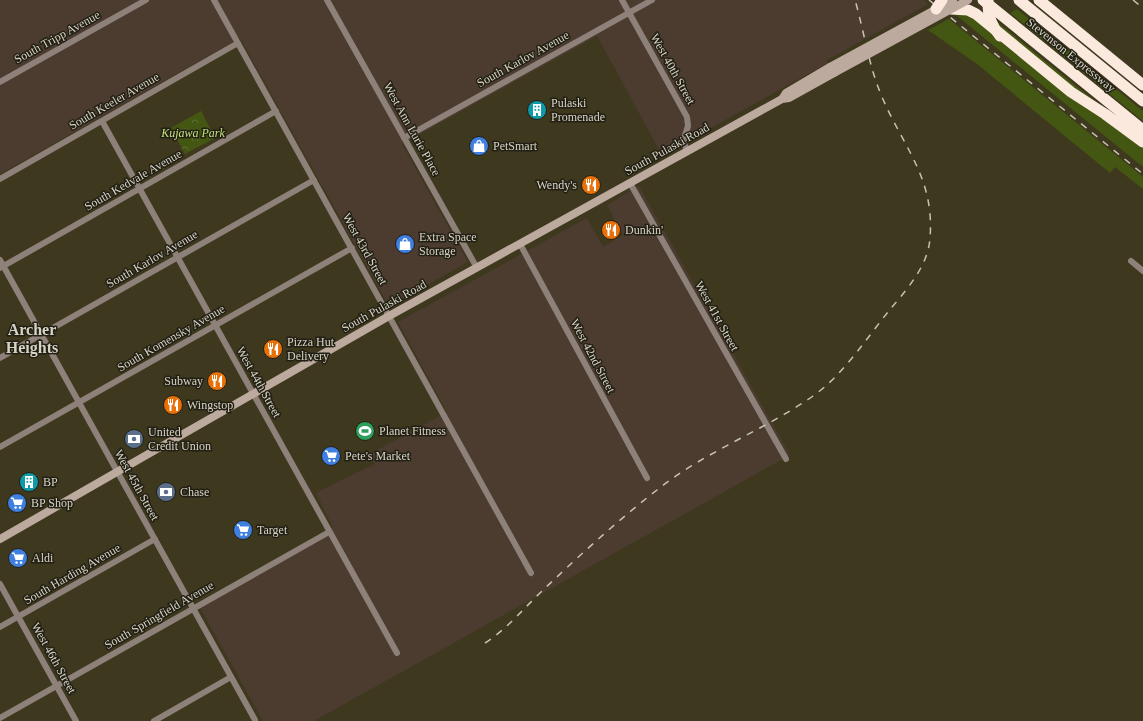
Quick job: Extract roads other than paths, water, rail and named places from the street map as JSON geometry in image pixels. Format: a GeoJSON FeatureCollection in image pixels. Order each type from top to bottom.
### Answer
{"type":"FeatureCollection","features":[{"type":"Feature","properties":{"kind":"highway"},"geometry":{"type":"LineString","coordinates":[[952,4],[960,0]]}},
{"type":"Feature","properties":{"kind":"highway","name":"Stevenson Expressway"},"geometry":{"type":"LineString","coordinates":[[983,0],[1143,130]]}},
{"type":"Feature","properties":{"kind":"highway"},"geometry":{"type":"LineString","coordinates":[[988,0],[988,16],[991,24],[1000,36]]}},
{"type":"Feature","properties":{"kind":"highway","name":"Stevenson Expressway"},"geometry":{"type":"LineString","coordinates":[[1020,0],[1143,101]]}},
{"type":"Feature","properties":{"kind":"highway"},"geometry":{"type":"LineString","coordinates":[[1024,0],[1047,12],[1087,40]]}},
{"type":"Feature","properties":{"kind":"highway"},"geometry":{"type":"LineString","coordinates":[[1039,0],[1143,85]]}},
{"type":"Feature","properties":{"kind":"highway"},"geometry":{"type":"LineString","coordinates":[[952,4],[976,14],[1000,36],[1042,70],[1143,142]]}},
{"type":"Feature","properties":{"kind":"main road","name":"South Pulaski Road"},"geometry":{"type":"LineString","coordinates":[[782,99],[786,93],[824,70],[939,5],[952,4],[968,0]]}},
{"type":"Feature","properties":{"kind":"main road","name":"South Pulaski Road"},"geometry":{"type":"LineString","coordinates":[[0,539],[389,316],[782,99],[789,98],[952,4]]}},
{"type":"Feature","properties":{"kind":"street","name":"South Tripp Avenue"},"geometry":{"type":"LineString","coordinates":[[0,82],[146,0]]}},
{"type":"Feature","properties":{"kind":"street","name":"West 43rd Street"},"geometry":{"type":"LineString","coordinates":[[214,0],[531,573]]}},
{"type":"Feature","properties":{"kind":"street","name":"West Ann Lurie Place"},"geometry":{"type":"LineString","coordinates":[[327,0],[477,268]]}},
{"type":"Feature","properties":{"kind":"street","name":"West 40th Street"},"geometry":{"type":"LineString","coordinates":[[622,0],[687,117],[688,126],[683,142],[688,151]]}},
{"type":"Feature","properties":{"kind":"street","name":"South Karlov Avenue"},"geometry":{"type":"LineString","coordinates":[[404,138],[652,0]]}},
{"type":"Feature","properties":{"kind":"street","name":"South Keeler Avenue"},"geometry":{"type":"LineString","coordinates":[[0,178],[238,43]]}},
{"type":"Feature","properties":{"kind":"street","name":"South Kedvale Avenue"},"geometry":{"type":"LineString","coordinates":[[1,265],[276,111]]}},
{"type":"Feature","properties":{"kind":"street","name":"West 44th Street"},"geometry":{"type":"LineString","coordinates":[[102,121],[396,653]]}},
{"type":"Feature","properties":{"kind":"street","name":"South Karlov Avenue"},"geometry":{"type":"LineString","coordinates":[[0,358],[314,180]]}},
{"type":"Feature","properties":{"kind":"street","name":"West 41st Street"},"geometry":{"type":"LineString","coordinates":[[630,183],[786,459]]}},
{"type":"Feature","properties":{"kind":"street","name":"West 42nd Street"},"geometry":{"type":"LineString","coordinates":[[520,244],[647,478]]}},
{"type":"Feature","properties":{"kind":"street","name":"South Komensky Avenue"},"geometry":{"type":"LineString","coordinates":[[0,447],[352,248]]}},
{"type":"Feature","properties":{"kind":"street"},"geometry":{"type":"LineString","coordinates":[[1131,261],[1143,271]]}},
{"type":"Feature","properties":{"kind":"street","name":"West 45th Street"},"geometry":{"type":"LineString","coordinates":[[1,265],[79,402],[255,720]]}},
{"type":"Feature","properties":{"kind":"street","name":"South Springfield Avenue"},"geometry":{"type":"LineString","coordinates":[[0,718],[329,532]]}},
{"type":"Feature","properties":{"kind":"street","name":"South Harding Avenue"},"geometry":{"type":"LineString","coordinates":[[0,627],[155,539]]}},
{"type":"Feature","properties":{"kind":"street","name":"West 46th Street"},"geometry":{"type":"LineString","coordinates":[[0,584],[76,721]]}},
{"type":"Feature","properties":{"kind":"street"},"geometry":{"type":"LineString","coordinates":[[154,721],[164,719],[232,677]]}},
{"type":"Feature","properties":{"kind":"railway"},"geometry":{"type":"LineString","coordinates":[[485,643],[508,625],[598,539],[675,476],[794,409],[824,388],[853,357],[909,287],[921,268],[925,259],[930,238],[930,216],[927,196],[915,162],[888,111],[880,92],[872,69],[855,0]]}},
{"type":"Feature","properties":{"kind":"railway"},"geometry":{"type":"LineString","coordinates":[[929,0],[1143,174]]}},
{"type":"Feature","properties":{"kind":"railway"},"geometry":{"type":"LineString","coordinates":[[1133,0],[1143,8]]}},
{"type":"Feature","properties":{"kind":"place","name":"Pulaski Promenade"},"geometry":{"type":"Point","coordinates":[537,110]}},
{"type":"Feature","properties":{"kind":"place","name":"PetSmart"},"geometry":{"type":"Point","coordinates":[479,146]}},
{"type":"Feature","properties":{"kind":"place","name":"Wendy's"},"geometry":{"type":"Point","coordinates":[591,185]}},
{"type":"Feature","properties":{"kind":"place","name":"Dunkin'"},"geometry":{"type":"Point","coordinates":[611,230]}},
{"type":"Feature","properties":{"kind":"place","name":"Extra Space Storage"},"geometry":{"type":"Point","coordinates":[405,244]}},
{"type":"Feature","properties":{"kind":"place","name":"Pizza Hut Delivery"},"geometry":{"type":"Point","coordinates":[273,349]}},
{"type":"Feature","properties":{"kind":"place","name":"Subway"},"geometry":{"type":"Point","coordinates":[217,381]}},
{"type":"Feature","properties":{"kind":"place","name":"Wingstop"},"geometry":{"type":"Point","coordinates":[173,405]}},
{"type":"Feature","properties":{"kind":"place","name":"Planet Fitness"},"geometry":{"type":"Point","coordinates":[365,431]}},
{"type":"Feature","properties":{"kind":"place","name":"United Credit Union"},"geometry":{"type":"Point","coordinates":[134,439]}},
{"type":"Feature","properties":{"kind":"place","name":"Pete's Market"},"geometry":{"type":"Point","coordinates":[331,456]}},
{"type":"Feature","properties":{"kind":"place","name":"BP"},"geometry":{"type":"Point","coordinates":[29,482]}},
{"type":"Feature","properties":{"kind":"place","name":"Chase"},"geometry":{"type":"Point","coordinates":[166,492]}},
{"type":"Feature","properties":{"kind":"place","name":"BP Shop"},"geometry":{"type":"Point","coordinates":[17,503]}},
{"type":"Feature","properties":{"kind":"place","name":"Target"},"geometry":{"type":"Point","coordinates":[243,530]}},
{"type":"Feature","properties":{"kind":"place","name":"Aldi"},"geometry":{"type":"Point","coordinates":[18,558]}},
{"type":"Feature","properties":{"kind":"district","name":"Archer Heights"},"geometry":{"type":"Point","coordinates":[32,338]}},
{"type":"Feature","properties":{"kind":"park label","name":"Kujawa Park"},"geometry":{"type":"Point","coordinates":[193,133]}}]}
